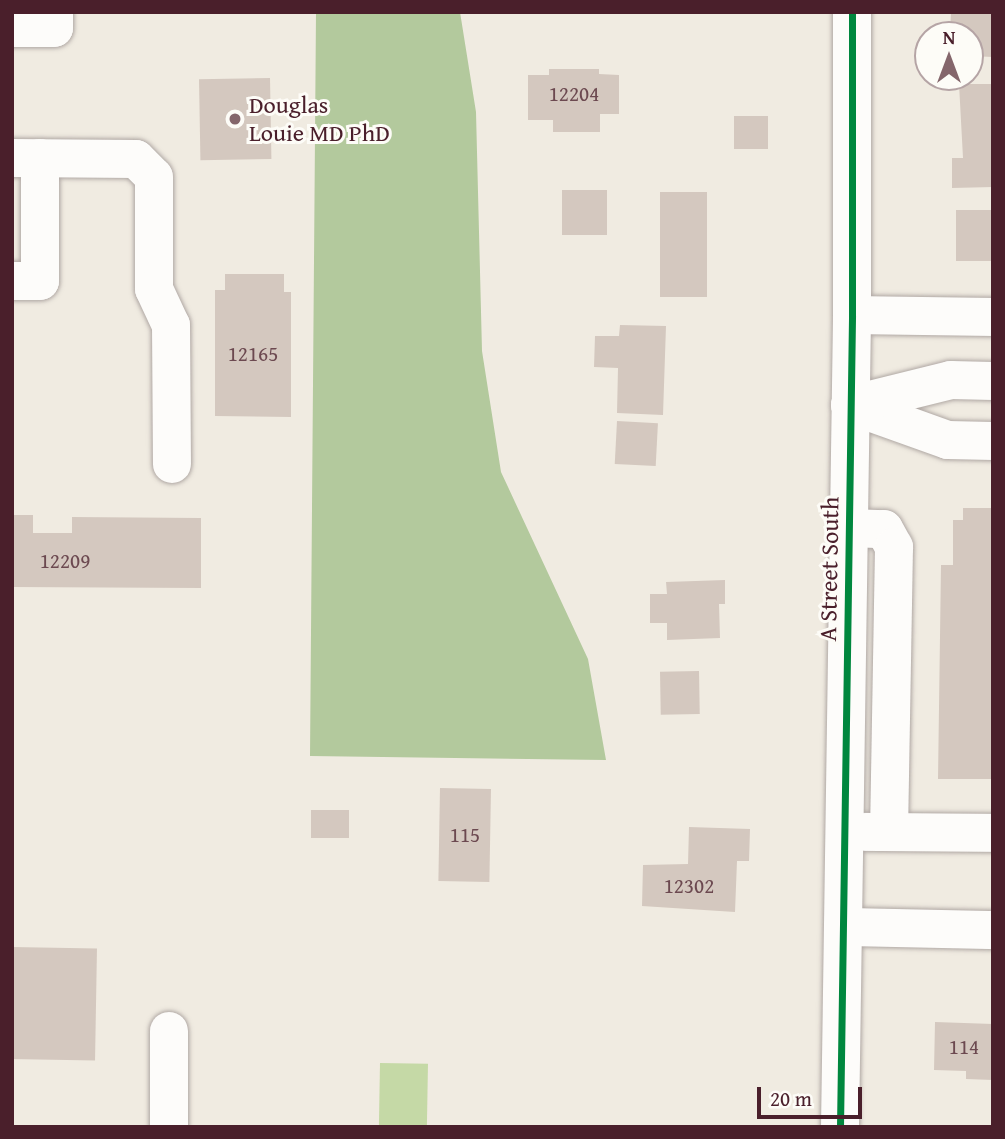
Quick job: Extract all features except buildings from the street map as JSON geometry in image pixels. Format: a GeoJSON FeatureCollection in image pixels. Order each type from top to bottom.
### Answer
{"type":"FeatureCollection","features":[{"type":"Feature","properties":{"kind":"street"},"geometry":{"type":"LineString","coordinates":[[12,28],[54,28],[54,12]]}},
{"type":"Feature","properties":{"kind":"street","name":"A Street South"},"geometry":{"type":"LineString","coordinates":[[839,1127],[846,832],[852,315],[852,12]]}},
{"type":"Feature","properties":{"kind":"street"},"geometry":{"type":"LineString","coordinates":[[12,281],[40,281],[22,238],[26,158],[136,159],[154,177],[154,289],[171,325],[172,464]]}},
{"type":"Feature","properties":{"kind":"street"},"geometry":{"type":"LineString","coordinates":[[852,315],[993,317]]}},
{"type":"Feature","properties":{"kind":"street"},"geometry":{"type":"LineString","coordinates":[[850,405],[951,380],[993,381]]}},
{"type":"Feature","properties":{"kind":"street"},"geometry":{"type":"LineString","coordinates":[[850,405],[948,440],[993,441]]}},
{"type":"Feature","properties":{"kind":"street"},"geometry":{"type":"LineString","coordinates":[[849,528],[884,529],[894,547],[889,832]]}},
{"type":"Feature","properties":{"kind":"street"},"geometry":{"type":"LineString","coordinates":[[846,832],[993,833]]}},
{"type":"Feature","properties":{"kind":"street"},"geometry":{"type":"LineString","coordinates":[[844,927],[993,930]]}},
{"type":"Feature","properties":{"kind":"street"},"geometry":{"type":"LineString","coordinates":[[169,1031],[169,1127]]}},
{"type":"Feature","properties":{"kind":"green space"},"geometry":{"type":"Polygon","coordinates":[[[316,12],[460,12],[476,112],[482,351],[501,472],[588,659],[606,760],[310,756],[316,12]]]}},
{"type":"Feature","properties":{"kind":"green space"},"geometry":{"type":"Polygon","coordinates":[[[380,1063],[428,1064],[427,1127],[379,1127],[380,1063]]]}},
{"type":"Feature","properties":{"kind":"cycle path"},"geometry":{"type":"LineString","coordinates":[[840,1127],[852,315],[852,12]]}},
{"type":"Feature","properties":{"kind":"place","name":"Douglas Louie MD PhD"},"geometry":{"type":"Point","coordinates":[235,119]}}]}
